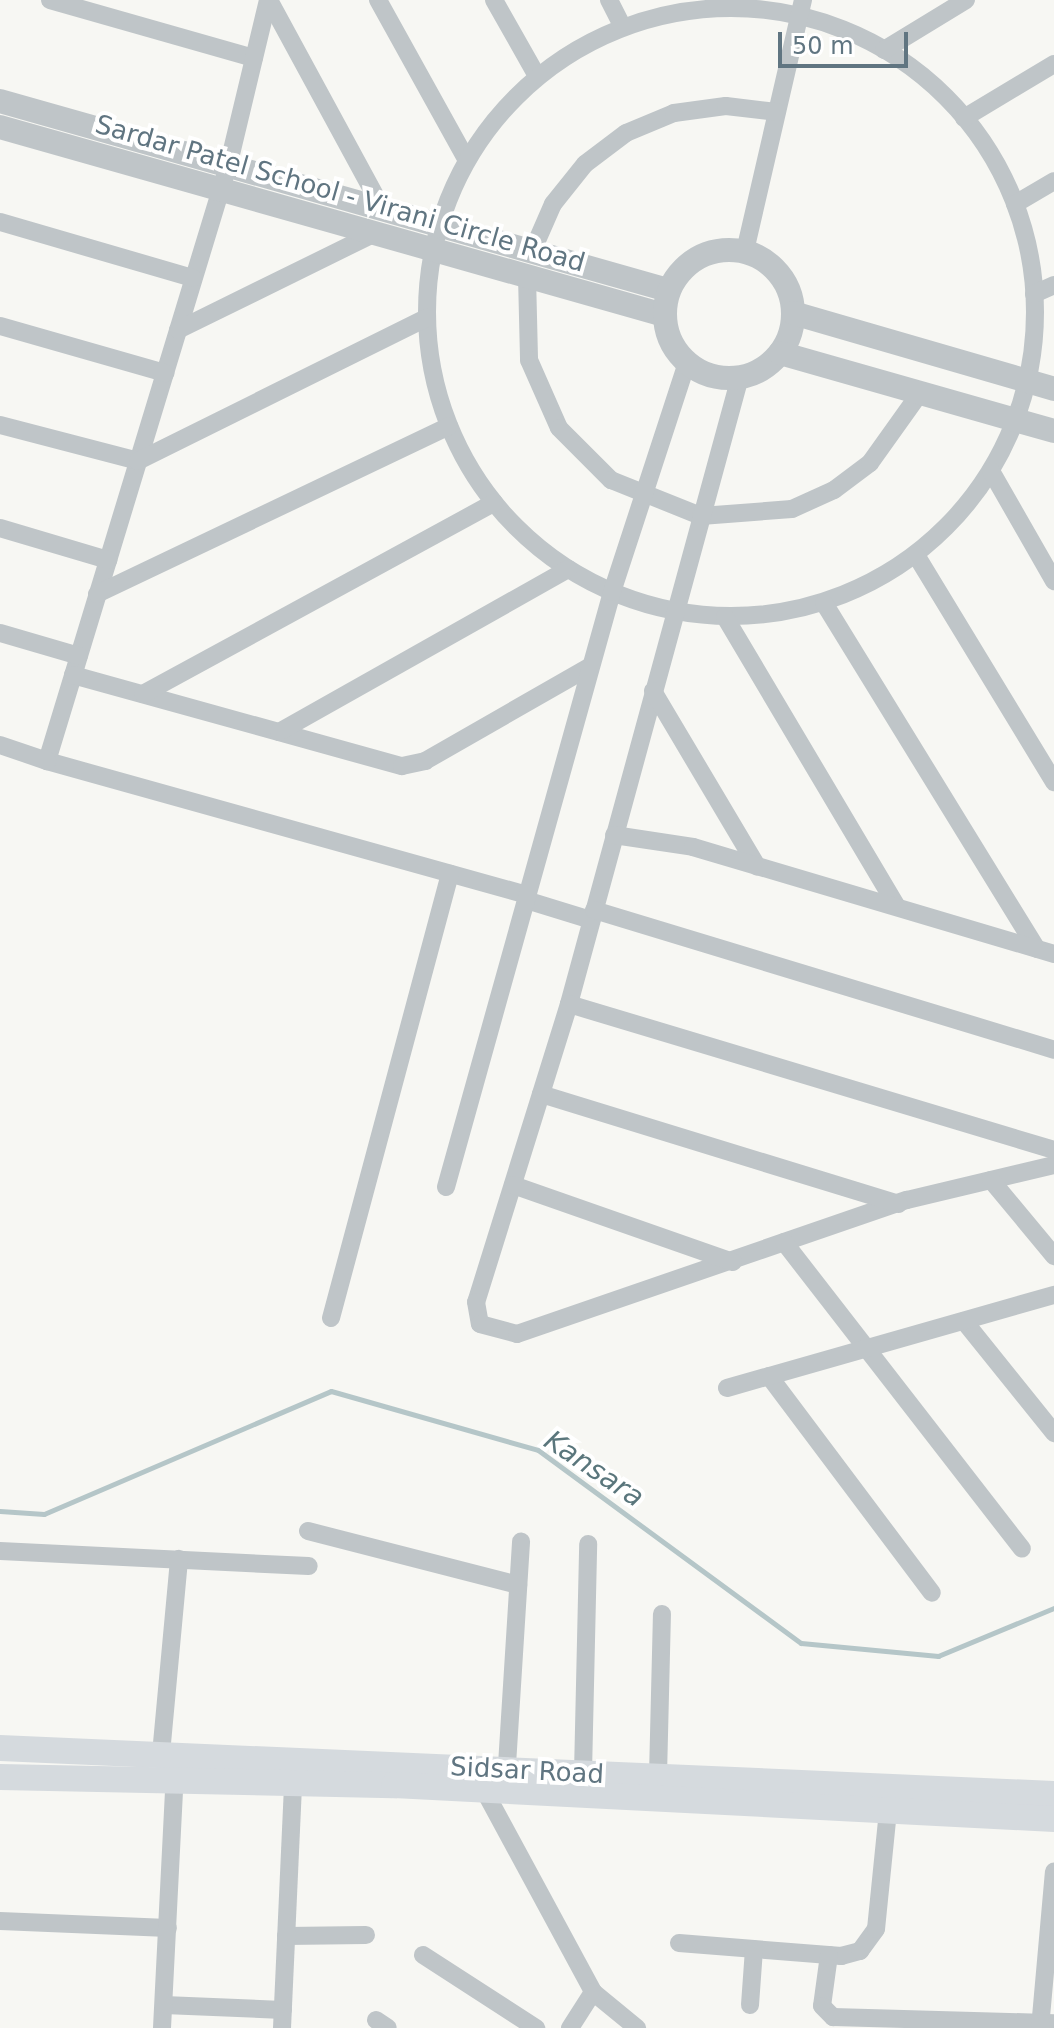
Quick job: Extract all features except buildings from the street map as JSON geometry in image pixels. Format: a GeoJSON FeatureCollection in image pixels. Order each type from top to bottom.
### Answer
{"type":"FeatureCollection","features":[{"type":"Feature","properties":{"kind":"main road","name":"Sidsar Road"},"geometry":{"type":"LineString","coordinates":[[0,1748],[168,1754],[498,1784],[583,1773],[658,1776],[1054,1819]]}},
{"type":"Feature","properties":{"kind":"main road","name":"Sidsar Road"},"geometry":{"type":"LineString","coordinates":[[0,1777],[498,1784],[890,1799],[1054,1794]]}},
{"type":"Feature","properties":{"kind":"street"},"geometry":{"type":"LineString","coordinates":[[50,0],[254,58]]}},
{"type":"Feature","properties":{"kind":"street"},"geometry":{"type":"LineString","coordinates":[[47,761],[228,166],[269,0]]}},
{"type":"Feature","properties":{"kind":"street"},"geometry":{"type":"LineString","coordinates":[[269,0],[383,210]]}},
{"type":"Feature","properties":{"kind":"street"},"geometry":{"type":"LineString","coordinates":[[378,0],[466,159]]}},
{"type":"Feature","properties":{"kind":"street"},"geometry":{"type":"LineString","coordinates":[[494,0],[537,76]]}},
{"type":"Feature","properties":{"kind":"street"},"geometry":{"type":"LineString","coordinates":[[609,0],[623,27]]}},
{"type":"Feature","properties":{"kind":"street"},"geometry":{"type":"LineString","coordinates":[[884,50],[966,0]]}},
{"type":"Feature","properties":{"kind":"street"},"geometry":{"type":"LineString","coordinates":[[719,4],[801,8],[884,50],[964,118],[1015,204],[1034,294],[1027,381],[1016,420],[991,471],[916,555],[824,603],[725,617],[674,611],[612,592],[568,569],[494,503],[449,426],[426,318],[432,249],[438,225],[466,159],[537,76],[623,27],[719,4]]}},
{"type":"Feature","properties":{"kind":"street"},"geometry":{"type":"LineString","coordinates":[[745,251],[801,8]]}},
{"type":"Feature","properties":{"kind":"street"},"geometry":{"type":"LineString","coordinates":[[964,118],[1054,64]]}},
{"type":"Feature","properties":{"kind":"street"},"geometry":{"type":"LineString","coordinates":[[0,101],[668,290]]}},
{"type":"Feature","properties":{"kind":"street"},"geometry":{"type":"LineString","coordinates":[[532,252],[553,204],[585,164],[626,133],[713,108],[777,112]]}},
{"type":"Feature","properties":{"kind":"street"},"geometry":{"type":"LineString","coordinates":[[43,139],[49,115]]}},
{"type":"Feature","properties":{"kind":"street","name":"Sardar Patel School - Virani Circle Road"},"geometry":{"type":"LineString","coordinates":[[0,127],[664,315]]}},
{"type":"Feature","properties":{"kind":"street"},"geometry":{"type":"LineString","coordinates":[[1015,204],[1054,181]]}},
{"type":"Feature","properties":{"kind":"street"},"geometry":{"type":"LineString","coordinates":[[0,222],[193,278]]}},
{"type":"Feature","properties":{"kind":"street"},"geometry":{"type":"LineString","coordinates":[[178,330],[375,233]]}},
{"type":"Feature","properties":{"kind":"street"},"geometry":{"type":"LineString","coordinates":[[745,251],[784,281],[793,313],[780,353],[740,377],[703,373],[687,362],[664,315],[668,290],[708,252],[745,251]]}},
{"type":"Feature","properties":{"kind":"street"},"geometry":{"type":"LineString","coordinates":[[527,276],[524,324],[541,395],[582,456],[643,499],[701,516],[777,512],[834,490],[870,463],[920,393]]}},
{"type":"Feature","properties":{"kind":"street"},"geometry":{"type":"LineString","coordinates":[[1034,294],[1054,285]]}},
{"type":"Feature","properties":{"kind":"street"},"geometry":{"type":"LineString","coordinates":[[793,313],[1054,389]]}},
{"type":"Feature","properties":{"kind":"street"},"geometry":{"type":"LineString","coordinates":[[0,425],[138,461],[426,318]]}},
{"type":"Feature","properties":{"kind":"street"},"geometry":{"type":"LineString","coordinates":[[0,326],[165,373]]}},
{"type":"Feature","properties":{"kind":"street"},"geometry":{"type":"LineString","coordinates":[[780,353],[1054,431]]}},
{"type":"Feature","properties":{"kind":"street"},"geometry":{"type":"LineString","coordinates":[[446,1187],[612,592],[687,362]]}},
{"type":"Feature","properties":{"kind":"street"},"geometry":{"type":"LineString","coordinates":[[740,377],[569,1004],[476,1302],[490,1333],[517,1334],[898,1204],[1054,1165]]}},
{"type":"Feature","properties":{"kind":"street"},"geometry":{"type":"LineString","coordinates":[[97,594],[449,426]]}},
{"type":"Feature","properties":{"kind":"street"},"geometry":{"type":"LineString","coordinates":[[991,471],[1054,581]]}},
{"type":"Feature","properties":{"kind":"street"},"geometry":{"type":"LineString","coordinates":[[143,694],[494,503]]}},
{"type":"Feature","properties":{"kind":"street"},"geometry":{"type":"LineString","coordinates":[[0,528],[108,560]]}},
{"type":"Feature","properties":{"kind":"street"},"geometry":{"type":"LineString","coordinates":[[916,555],[1054,782]]}},
{"type":"Feature","properties":{"kind":"street"},"geometry":{"type":"LineString","coordinates":[[279,732],[568,569]]}},
{"type":"Feature","properties":{"kind":"street"},"geometry":{"type":"LineString","coordinates":[[824,603],[1046,952]]}},
{"type":"Feature","properties":{"kind":"street"},"geometry":{"type":"LineString","coordinates":[[725,617],[897,907]]}},
{"type":"Feature","properties":{"kind":"street"},"geometry":{"type":"LineString","coordinates":[[0,633],[143,694],[413,766],[591,666]]}},
{"type":"Feature","properties":{"kind":"street"},"geometry":{"type":"LineString","coordinates":[[653,691],[757,866]]}},
{"type":"Feature","properties":{"kind":"street"},"geometry":{"type":"LineString","coordinates":[[0,745],[1054,1050]]}},
{"type":"Feature","properties":{"kind":"street"},"geometry":{"type":"LineString","coordinates":[[614,835],[757,866],[1046,952]]}},
{"type":"Feature","properties":{"kind":"street"},"geometry":{"type":"LineString","coordinates":[[331,1318],[450,874]]}},
{"type":"Feature","properties":{"kind":"street"},"geometry":{"type":"LineString","coordinates":[[569,1004],[1054,1150]]}},
{"type":"Feature","properties":{"kind":"street"},"geometry":{"type":"LineString","coordinates":[[541,1094],[898,1204]]}},
{"type":"Feature","properties":{"kind":"street"},"geometry":{"type":"LineString","coordinates":[[991,1180],[1054,1256]]}},
{"type":"Feature","properties":{"kind":"street"},"geometry":{"type":"LineString","coordinates":[[513,1185],[733,1262]]}},
{"type":"Feature","properties":{"kind":"street"},"geometry":{"type":"LineString","coordinates":[[784,1242],[1022,1549]]}},
{"type":"Feature","properties":{"kind":"street"},"geometry":{"type":"LineString","coordinates":[[727,1388],[1054,1295]]}},
{"type":"Feature","properties":{"kind":"street"},"geometry":{"type":"LineString","coordinates":[[964,1321],[1054,1433]]}},
{"type":"Feature","properties":{"kind":"street"},"geometry":{"type":"LineString","coordinates":[[769,1376],[932,1593]]}},
{"type":"Feature","properties":{"kind":"street"},"geometry":{"type":"LineString","coordinates":[[308,1531],[518,1585]]}},
{"type":"Feature","properties":{"kind":"street"},"geometry":{"type":"LineString","coordinates":[[521,1541],[498,1784],[593,1992],[637,2028]]}},
{"type":"Feature","properties":{"kind":"street"},"geometry":{"type":"LineString","coordinates":[[583,1773],[588,1544]]}},
{"type":"Feature","properties":{"kind":"street"},"geometry":{"type":"LineString","coordinates":[[0,1551],[309,1566]]}},
{"type":"Feature","properties":{"kind":"street"},"geometry":{"type":"LineString","coordinates":[[162,2028],[175,1781],[168,1754],[179,1559]]}},
{"type":"Feature","properties":{"kind":"street"},"geometry":{"type":"LineString","coordinates":[[658,1776],[662,1614]]}},
{"type":"Feature","properties":{"kind":"street"},"geometry":{"type":"LineString","coordinates":[[164,2005],[283,2019],[293,1783]]}},
{"type":"Feature","properties":{"kind":"street"},"geometry":{"type":"LineString","coordinates":[[679,1943],[829,1955],[860,1951],[876,1929],[890,1799]]}},
{"type":"Feature","properties":{"kind":"street"},"geometry":{"type":"LineString","coordinates":[[829,1955],[822,2006],[833,2017],[1045,2024],[1054,1872]]}},
{"type":"Feature","properties":{"kind":"street"},"geometry":{"type":"LineString","coordinates":[[0,1921],[168,1928]]}},
{"type":"Feature","properties":{"kind":"street"},"geometry":{"type":"LineString","coordinates":[[286,1936],[366,1935]]}},
{"type":"Feature","properties":{"kind":"street"},"geometry":{"type":"LineString","coordinates":[[750,2005],[754,1949]]}},
{"type":"Feature","properties":{"kind":"street"},"geometry":{"type":"LineString","coordinates":[[423,1955],[536,2028]]}},
{"type":"Feature","properties":{"kind":"street"},"geometry":{"type":"LineString","coordinates":[[570,2028],[593,1992]]}},
{"type":"Feature","properties":{"kind":"waterway","name":"Kansara"},"geometry":{"type":"LineString","coordinates":[[0,1511],[44,1514],[331,1391],[538,1450],[801,1643],[938,1656],[1054,1608]]}}]}
